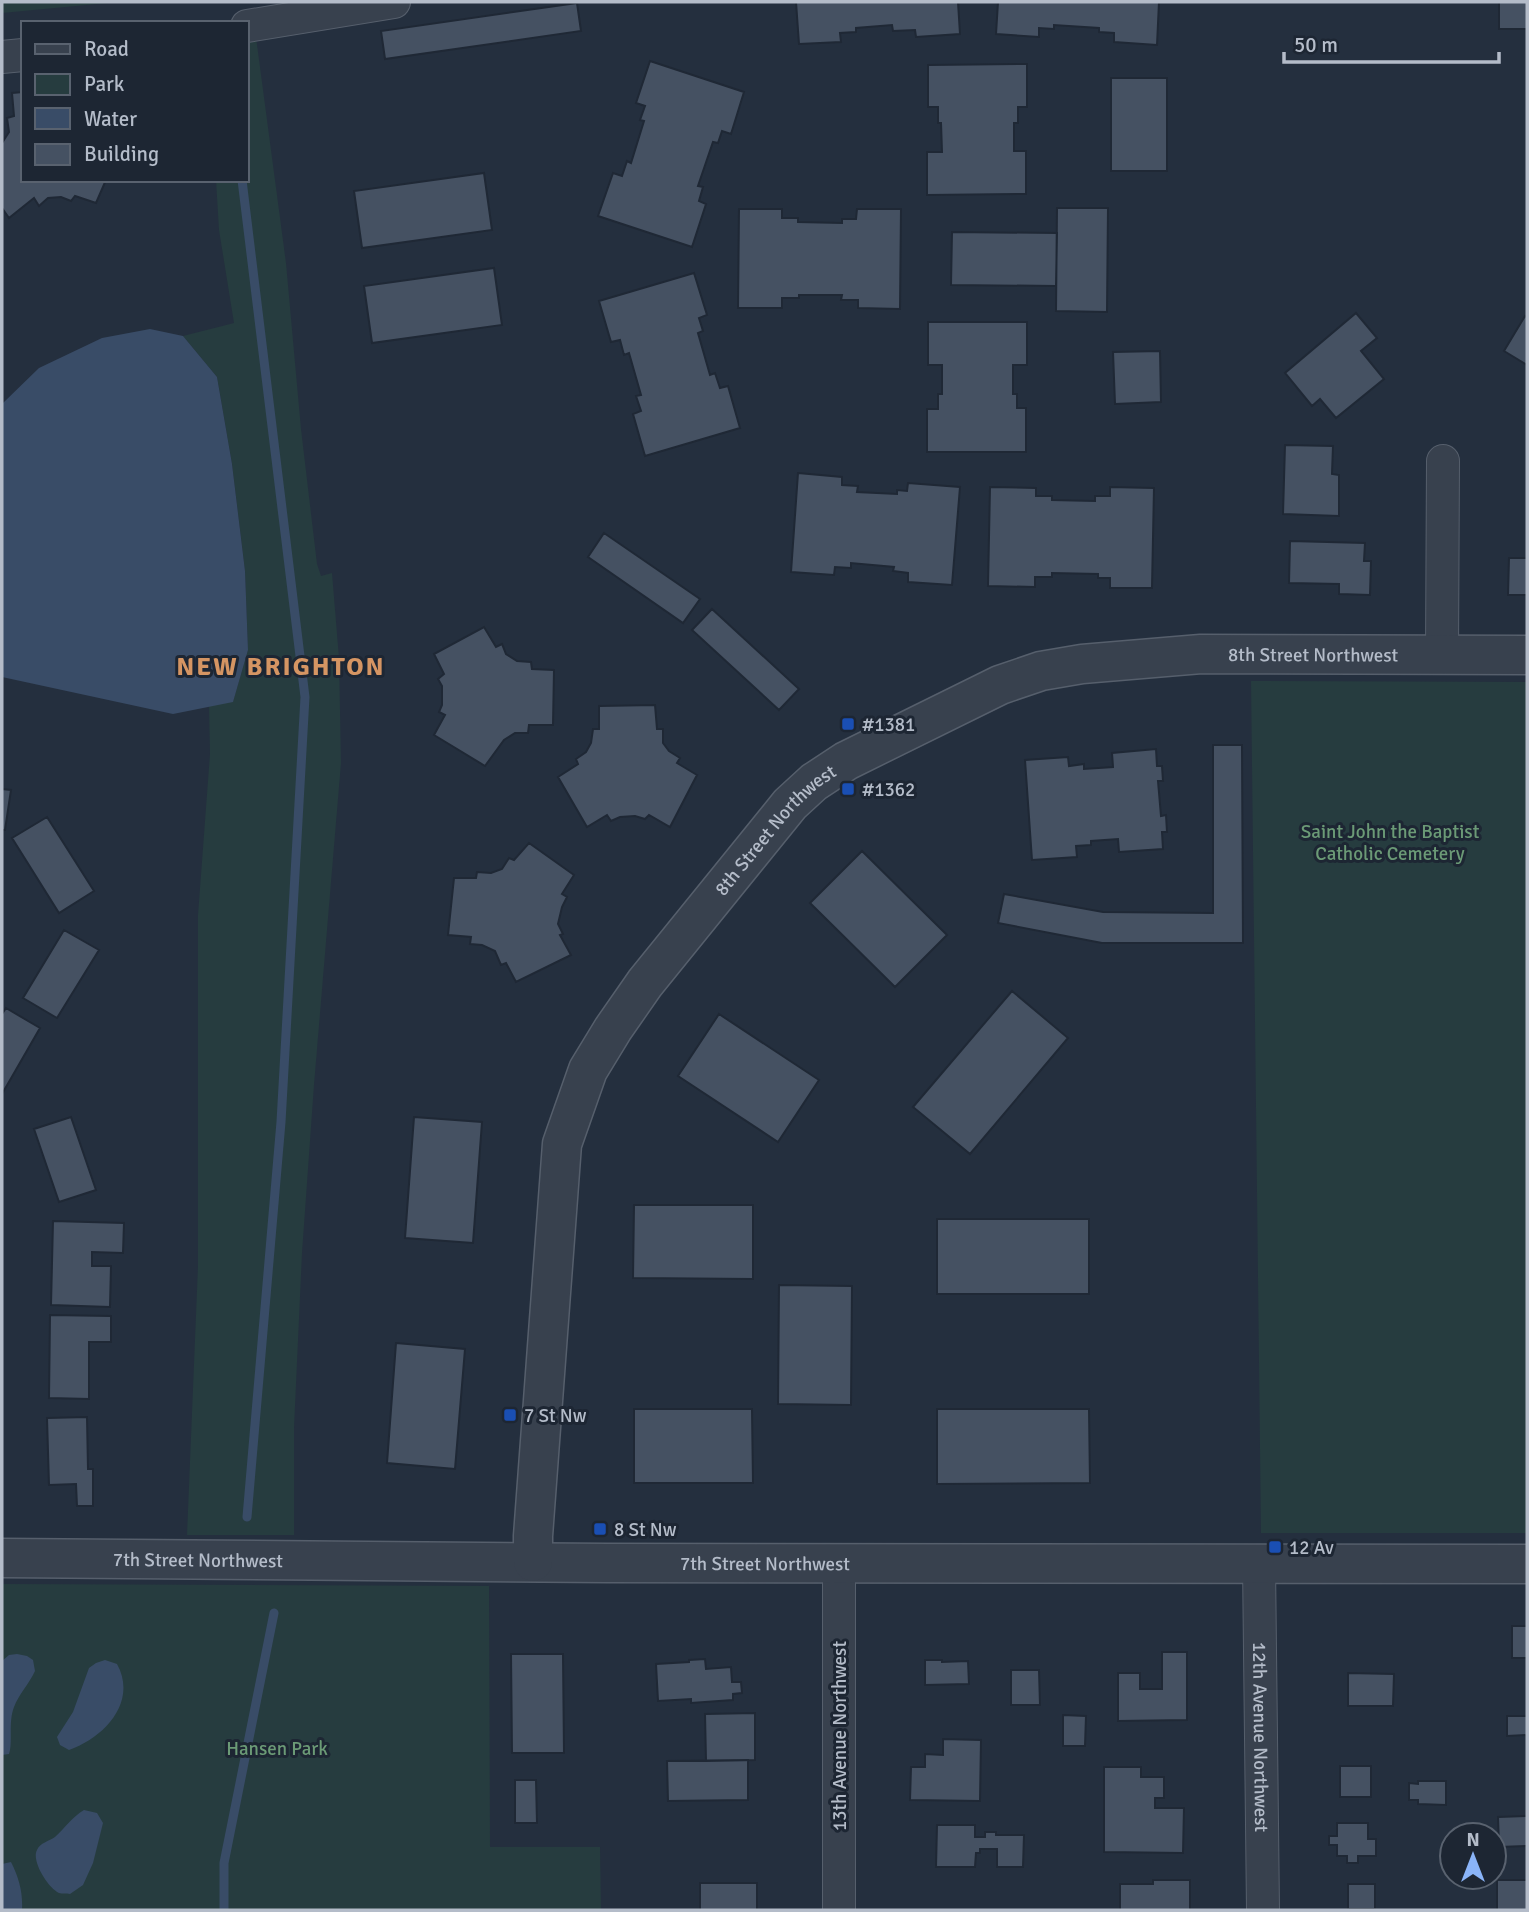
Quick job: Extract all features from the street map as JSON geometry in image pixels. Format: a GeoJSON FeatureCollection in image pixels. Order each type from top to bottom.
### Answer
{"type":"FeatureCollection","features":[{"type":"Feature","properties":{"kind":"street"},"geometry":{"type":"LineString","coordinates":[[248,26],[394,2]]}},
{"type":"Feature","properties":{"kind":"street"},"geometry":{"type":"LineString","coordinates":[[2,57],[21,55]]}},
{"type":"Feature","properties":{"kind":"street"},"geometry":{"type":"LineString","coordinates":[[1442,655],[1443,461]]}},
{"type":"Feature","properties":{"kind":"street","name":"8th Street Northwest"},"geometry":{"type":"LineString","coordinates":[[533,1562],[562,1144],[588,1070],[645,983],[790,804],[814,782],[846,761],[1000,685],[1041,671],[1082,664],[1201,654],[1527,655]]}},
{"type":"Feature","properties":{"kind":"street","name":"7th Street Northwest"},"geometry":{"type":"LineString","coordinates":[[2,1558],[1527,1564]]}},
{"type":"Feature","properties":{"kind":"street","name":"13th Avenue Northwest"},"geometry":{"type":"LineString","coordinates":[[839,1562],[839,1910]]}},
{"type":"Feature","properties":{"kind":"street","name":"12th Avenue Northwest"},"geometry":{"type":"LineString","coordinates":[[1259,1564],[1263,1910]]}},
{"type":"Feature","properties":{"kind":"green space"},"geometry":{"type":"Polygon","coordinates":[[[2,2],[118,2],[2,13],[2,2]]]}},
{"type":"Feature","properties":{"kind":"green space"},"geometry":{"type":"Polygon","coordinates":[[[256,37],[286,263],[317,564],[321,576],[332,573],[339,658],[341,763],[302,1253],[294,1428],[294,1535],[187,1535],[198,1266],[198,915],[210,754],[209,706],[233,701],[248,650],[245,571],[232,464],[217,377],[183,336],[234,323],[219,230],[216,182],[248,182],[248,38],[256,37]]]}},
{"type":"Feature","properties":{"kind":"green space","name":"Saint John the Baptist Catholic Cemetery"},"geometry":{"type":"Polygon","coordinates":[[[1251,681],[1527,682],[1527,1533],[1261,1533],[1251,681]]]}},
{"type":"Feature","properties":{"kind":"green space","name":"Hansen Park"},"geometry":{"type":"Polygon","coordinates":[[[2,1584],[489,1586],[490,1847],[600,1847],[601,1910],[2,1910],[2,1584]]]}},
{"type":"Feature","properties":{"kind":"water"},"geometry":{"type":"Polygon","coordinates":[[[150,329],[183,336],[217,377],[232,464],[245,571],[248,650],[233,702],[173,714],[2,677],[2,404],[39,368],[102,338],[150,329]]]}},
{"type":"Feature","properties":{"kind":"water"},"geometry":{"type":"Polygon","coordinates":[[[17,1654],[33,1660],[35,1671],[14,1707],[9,1754],[2,1755],[2,1661],[9,1655],[17,1654]]]}},
{"type":"Feature","properties":{"kind":"water"},"geometry":{"type":"Polygon","coordinates":[[[105,1660],[117,1664],[122,1678],[120,1705],[105,1728],[69,1750],[60,1745],[57,1737],[73,1712],[89,1668],[105,1660]]]}},
{"type":"Feature","properties":{"kind":"water"},"geometry":{"type":"Polygon","coordinates":[[[84,1810],[97,1813],[103,1823],[93,1863],[83,1885],[70,1894],[59,1893],[42,1874],[36,1861],[37,1850],[84,1810]]]}},
{"type":"Feature","properties":{"kind":"water"},"geometry":{"type":"Polygon","coordinates":[[[11,1862],[20,1885],[22,1910],[2,1910],[2,1864],[11,1862]]]}},
{"type":"Feature","properties":{"kind":"building"},"geometry":{"type":"Polygon","coordinates":[[[796,2],[958,2],[960,34],[916,37],[915,30],[893,31],[892,25],[856,28],[856,32],[840,33],[841,42],[799,44],[796,2]]]}},
{"type":"Feature","properties":{"kind":"building"},"geometry":{"type":"Polygon","coordinates":[[[998,2],[1159,2],[1157,45],[1114,42],[1114,33],[1099,32],[1099,28],[1054,25],[1054,29],[1039,28],[1039,37],[996,34],[998,2]]]}},
{"type":"Feature","properties":{"kind":"building"},"geometry":{"type":"Polygon","coordinates":[[[1499,2],[1527,2],[1527,29],[1499,29],[1499,2]]]}},
{"type":"Feature","properties":{"kind":"building"},"geometry":{"type":"Polygon","coordinates":[[[577,3],[581,31],[385,59],[381,31],[577,3]]]}},
{"type":"Feature","properties":{"kind":"building"},"geometry":{"type":"Polygon","coordinates":[[[650,61],[744,92],[731,134],[722,131],[718,143],[713,142],[698,186],[703,187],[699,201],[706,204],[692,247],[598,216],[613,173],[622,176],[627,161],[631,163],[644,121],[640,120],[645,106],[636,103],[650,61]]]}},
{"type":"Feature","properties":{"kind":"building"},"geometry":{"type":"Polygon","coordinates":[[[1027,64],[1027,107],[1018,107],[1018,123],[1014,123],[1014,151],[1026,151],[1026,194],[927,195],[927,152],[942,152],[938,107],[928,107],[928,65],[1027,64]]]}},
{"type":"Feature","properties":{"kind":"building"},"geometry":{"type":"Polygon","coordinates":[[[1111,78],[1167,78],[1167,171],[1111,171],[1111,78]]]}},
{"type":"Feature","properties":{"kind":"building"},"geometry":{"type":"Polygon","coordinates":[[[21,92],[21,182],[105,182],[96,203],[75,196],[71,201],[61,197],[48,198],[39,206],[34,198],[9,218],[2,208],[2,143],[9,132],[7,118],[14,116],[12,93],[21,92]]]}},
{"type":"Feature","properties":{"kind":"building"},"geometry":{"type":"Polygon","coordinates":[[[484,173],[492,230],[362,248],[354,191],[484,173]]]}},
{"type":"Feature","properties":{"kind":"building"},"geometry":{"type":"Polygon","coordinates":[[[1057,208],[1108,208],[1107,312],[1056,311],[1057,208]]]}},
{"type":"Feature","properties":{"kind":"building"},"geometry":{"type":"Polygon","coordinates":[[[739,209],[782,209],[782,218],[798,218],[798,222],[842,223],[842,219],[856,219],[857,209],[901,209],[900,309],[858,308],[858,300],[841,300],[842,295],[799,295],[799,298],[782,298],[782,308],[738,308],[739,209]]]}},
{"type":"Feature","properties":{"kind":"building"},"geometry":{"type":"Polygon","coordinates":[[[952,232],[1057,233],[1056,286],[951,285],[952,232]]]}},
{"type":"Feature","properties":{"kind":"building"},"geometry":{"type":"Polygon","coordinates":[[[494,268],[502,325],[372,343],[364,286],[494,268]]]}},
{"type":"Feature","properties":{"kind":"building"},"geometry":{"type":"Polygon","coordinates":[[[694,273],[707,315],[699,318],[703,331],[698,333],[710,375],[715,373],[720,388],[728,386],[740,428],[645,456],[633,414],[641,411],[636,396],[641,395],[629,353],[624,355],[620,340],[611,342],[599,301],[694,273]]]}},
{"type":"Feature","properties":{"kind":"building"},"geometry":{"type":"Polygon","coordinates":[[[1356,313],[1377,338],[1361,351],[1384,379],[1336,418],[1320,399],[1312,406],[1285,373],[1356,313]]]}},
{"type":"Feature","properties":{"kind":"building"},"geometry":{"type":"Polygon","coordinates":[[[1525,316],[1527,317],[1527,365],[1504,351],[1525,316]]]}},
{"type":"Feature","properties":{"kind":"building"},"geometry":{"type":"Polygon","coordinates":[[[928,322],[1027,322],[1027,365],[1013,365],[1013,394],[1017,394],[1017,408],[1026,408],[1026,452],[927,452],[927,409],[938,409],[938,394],[942,394],[942,365],[928,365],[928,322]]]}},
{"type":"Feature","properties":{"kind":"building"},"geometry":{"type":"Polygon","coordinates":[[[1160,351],[1161,402],[1115,404],[1113,352],[1160,351]]]}},
{"type":"Feature","properties":{"kind":"building"},"geometry":{"type":"Polygon","coordinates":[[[1285,445],[1333,446],[1332,474],[1339,475],[1339,516],[1283,514],[1285,445]]]}},
{"type":"Feature","properties":{"kind":"building"},"geometry":{"type":"Polygon","coordinates":[[[798,473],[842,477],[842,485],[858,486],[857,492],[897,494],[897,490],[907,491],[908,483],[960,487],[952,585],[908,582],[908,573],[893,571],[894,567],[851,563],[851,568],[835,567],[834,575],[791,572],[798,473]]]}},
{"type":"Feature","properties":{"kind":"building"},"geometry":{"type":"Polygon","coordinates":[[[990,487],[1036,488],[1036,496],[1052,496],[1052,500],[1095,501],[1095,496],[1110,496],[1110,487],[1154,488],[1152,588],[1110,588],[1110,578],[1098,578],[1098,574],[1052,573],[1052,577],[1035,577],[1035,587],[988,586],[990,487]]]}},
{"type":"Feature","properties":{"kind":"building"},"geometry":{"type":"Polygon","coordinates":[[[604,533],[700,599],[683,623],[588,557],[604,533]]]}},
{"type":"Feature","properties":{"kind":"building"},"geometry":{"type":"Polygon","coordinates":[[[1290,541],[1365,543],[1364,561],[1371,561],[1370,595],[1339,594],[1339,584],[1289,583],[1290,541]]]}},
{"type":"Feature","properties":{"kind":"building"},"geometry":{"type":"Polygon","coordinates":[[[1509,558],[1527,558],[1527,595],[1508,595],[1509,558]]]}},
{"type":"Feature","properties":{"kind":"building"},"geometry":{"type":"Polygon","coordinates":[[[712,609],[799,689],[779,710],[692,630],[712,609]]]}},
{"type":"Feature","properties":{"kind":"building"},"geometry":{"type":"Polygon","coordinates":[[[484,627],[496,647],[502,644],[506,654],[517,661],[531,662],[532,669],[554,670],[553,725],[529,725],[528,733],[515,733],[504,740],[485,766],[434,735],[445,715],[439,712],[442,705],[442,686],[438,679],[444,674],[434,654],[484,627]]]}},
{"type":"Feature","properties":{"kind":"building"},"geometry":{"type":"Polygon","coordinates":[[[655,705],[657,729],[663,729],[663,743],[680,758],[677,763],[697,775],[670,827],[649,815],[645,819],[635,816],[611,821],[607,815],[587,827],[558,777],[578,764],[576,759],[586,752],[591,743],[593,729],[599,729],[599,706],[655,705]]]}},
{"type":"Feature","properties":{"kind":"building"},"geometry":{"type":"Polygon","coordinates":[[[1213,745],[1242,745],[1243,943],[1102,943],[998,923],[1004,894],[1103,912],[1213,913],[1213,745]]]}},
{"type":"Feature","properties":{"kind":"building"},"geometry":{"type":"Polygon","coordinates":[[[1156,749],[1157,766],[1162,766],[1163,781],[1158,781],[1161,816],[1166,815],[1167,832],[1162,832],[1163,849],[1119,852],[1118,839],[1091,841],[1091,845],[1076,846],[1077,857],[1032,860],[1025,760],[1068,757],[1069,766],[1084,764],[1084,769],[1113,767],[1112,753],[1156,749]]]}},
{"type":"Feature","properties":{"kind":"building"},"geometry":{"type":"Polygon","coordinates":[[[2,789],[11,790],[5,830],[2,830],[2,789]]]}},
{"type":"Feature","properties":{"kind":"building"},"geometry":{"type":"Polygon","coordinates":[[[47,817],[94,891],[59,913],[12,838],[47,817]]]}},
{"type":"Feature","properties":{"kind":"building"},"geometry":{"type":"Polygon","coordinates":[[[529,843],[574,875],[562,894],[567,897],[558,924],[563,934],[560,935],[571,955],[516,982],[506,963],[501,965],[495,951],[482,945],[470,944],[471,937],[448,935],[454,878],[476,878],[477,872],[491,873],[502,869],[509,858],[514,860],[529,843]]]}},
{"type":"Feature","properties":{"kind":"building"},"geometry":{"type":"Polygon","coordinates":[[[862,851],[947,935],[895,987],[810,903],[862,851]]]}},
{"type":"Feature","properties":{"kind":"building"},"geometry":{"type":"Polygon","coordinates":[[[64,930],[99,950],[57,1018],[23,998],[64,930]]]}},
{"type":"Feature","properties":{"kind":"building"},"geometry":{"type":"Polygon","coordinates":[[[1012,991],[1068,1038],[970,1154],[913,1107],[1012,991]]]}},
{"type":"Feature","properties":{"kind":"building"},"geometry":{"type":"Polygon","coordinates":[[[6,1008],[40,1028],[2,1094],[2,1014],[6,1008]]]}},
{"type":"Feature","properties":{"kind":"building"},"geometry":{"type":"Polygon","coordinates":[[[719,1014],[819,1080],[778,1142],[678,1076],[719,1014]]]}},
{"type":"Feature","properties":{"kind":"building"},"geometry":{"type":"Polygon","coordinates":[[[71,1117],[96,1190],[59,1202],[34,1129],[71,1117]]]}},
{"type":"Feature","properties":{"kind":"building"},"geometry":{"type":"Polygon","coordinates":[[[414,1117],[482,1122],[473,1243],[405,1238],[414,1117]]]}},
{"type":"Feature","properties":{"kind":"building"},"geometry":{"type":"Polygon","coordinates":[[[634,1205],[753,1205],[753,1279],[633,1278],[634,1205]]]}},
{"type":"Feature","properties":{"kind":"building"},"geometry":{"type":"Polygon","coordinates":[[[937,1219],[1089,1219],[1089,1294],[937,1294],[937,1219]]]}},
{"type":"Feature","properties":{"kind":"building"},"geometry":{"type":"Polygon","coordinates":[[[53,1221],[124,1223],[123,1253],[92,1252],[92,1266],[111,1266],[110,1307],[51,1305],[53,1221]]]}},
{"type":"Feature","properties":{"kind":"building"},"geometry":{"type":"Polygon","coordinates":[[[779,1285],[852,1286],[851,1405],[778,1404],[779,1285]]]}},
{"type":"Feature","properties":{"kind":"building"},"geometry":{"type":"Polygon","coordinates":[[[50,1315],[111,1316],[111,1342],[89,1342],[89,1399],[49,1398],[50,1315]]]}},
{"type":"Feature","properties":{"kind":"building"},"geometry":{"type":"Polygon","coordinates":[[[396,1343],[465,1349],[455,1469],[387,1463],[396,1343]]]}},
{"type":"Feature","properties":{"kind":"building"},"geometry":{"type":"Polygon","coordinates":[[[634,1409],[752,1409],[753,1483],[634,1483],[634,1409]]]}},
{"type":"Feature","properties":{"kind":"building"},"geometry":{"type":"Polygon","coordinates":[[[937,1409],[1089,1409],[1090,1483],[937,1484],[937,1409]]]}},
{"type":"Feature","properties":{"kind":"building"},"geometry":{"type":"Polygon","coordinates":[[[87,1417],[88,1469],[93,1469],[93,1506],[77,1506],[76,1484],[49,1485],[47,1418],[87,1417]]]}},
{"type":"Feature","properties":{"kind":"building"},"geometry":{"type":"Polygon","coordinates":[[[1512,1626],[1527,1626],[1527,1658],[1512,1658],[1512,1626]]]}},
{"type":"Feature","properties":{"kind":"building"},"geometry":{"type":"Polygon","coordinates":[[[1162,1652],[1187,1652],[1187,1720],[1118,1721],[1118,1673],[1140,1673],[1140,1689],[1162,1689],[1162,1652]]]}},
{"type":"Feature","properties":{"kind":"building"},"geometry":{"type":"Polygon","coordinates":[[[511,1654],[563,1654],[564,1753],[512,1753],[511,1654]]]}},
{"type":"Feature","properties":{"kind":"building"},"geometry":{"type":"Polygon","coordinates":[[[705,1659],[706,1669],[731,1667],[732,1682],[741,1682],[742,1693],[733,1694],[733,1700],[691,1703],[691,1699],[658,1701],[656,1664],[705,1659]]]}},
{"type":"Feature","properties":{"kind":"building"},"geometry":{"type":"Polygon","coordinates":[[[925,1660],[968,1661],[969,1684],[925,1685],[925,1660]]]}},
{"type":"Feature","properties":{"kind":"building"},"geometry":{"type":"Polygon","coordinates":[[[1011,1670],[1039,1670],[1040,1705],[1011,1705],[1011,1670]]]}},
{"type":"Feature","properties":{"kind":"building"},"geometry":{"type":"Polygon","coordinates":[[[1348,1673],[1394,1674],[1393,1706],[1348,1706],[1348,1673]]]}},
{"type":"Feature","properties":{"kind":"building"},"geometry":{"type":"Polygon","coordinates":[[[755,1713],[755,1760],[706,1761],[705,1714],[755,1713]]]}},
{"type":"Feature","properties":{"kind":"building"},"geometry":{"type":"Polygon","coordinates":[[[1063,1715],[1086,1716],[1085,1746],[1063,1746],[1063,1715]]]}},
{"type":"Feature","properties":{"kind":"building"},"geometry":{"type":"Polygon","coordinates":[[[1507,1716],[1527,1716],[1527,1735],[1507,1736],[1507,1716]]]}},
{"type":"Feature","properties":{"kind":"building"},"geometry":{"type":"Polygon","coordinates":[[[943,1739],[981,1740],[980,1801],[910,1800],[911,1767],[925,1767],[925,1754],[943,1755],[943,1739]]]}},
{"type":"Feature","properties":{"kind":"building"},"geometry":{"type":"Polygon","coordinates":[[[748,1760],[748,1800],[668,1801],[667,1761],[748,1760]]]}},
{"type":"Feature","properties":{"kind":"building"},"geometry":{"type":"Polygon","coordinates":[[[1340,1766],[1371,1766],[1371,1797],[1340,1797],[1340,1766]]]}},
{"type":"Feature","properties":{"kind":"building"},"geometry":{"type":"Polygon","coordinates":[[[1104,1767],[1141,1767],[1141,1777],[1164,1777],[1164,1798],[1155,1798],[1155,1808],[1184,1808],[1183,1853],[1104,1852],[1104,1767]]]}},
{"type":"Feature","properties":{"kind":"building"},"geometry":{"type":"Polygon","coordinates":[[[515,1780],[536,1780],[537,1823],[515,1823],[515,1780]]]}},
{"type":"Feature","properties":{"kind":"building"},"geometry":{"type":"Polygon","coordinates":[[[1418,1781],[1446,1781],[1446,1805],[1418,1804],[1418,1800],[1409,1800],[1409,1783],[1418,1784],[1418,1781]]]}},
{"type":"Feature","properties":{"kind":"building"},"geometry":{"type":"Polygon","coordinates":[[[1527,1816],[1527,1846],[1508,1847],[1508,1821],[1498,1821],[1498,1817],[1527,1816]]]}},
{"type":"Feature","properties":{"kind":"building"},"geometry":{"type":"Polygon","coordinates":[[[1337,1823],[1368,1823],[1368,1839],[1376,1839],[1376,1856],[1358,1856],[1358,1863],[1347,1863],[1347,1856],[1337,1856],[1337,1845],[1329,1845],[1329,1836],[1337,1836],[1337,1823]]]}},
{"type":"Feature","properties":{"kind":"building"},"geometry":{"type":"Polygon","coordinates":[[[937,1825],[975,1825],[975,1837],[985,1837],[985,1832],[996,1832],[996,1835],[1024,1835],[1023,1867],[997,1867],[997,1849],[980,1849],[980,1853],[976,1853],[975,1867],[936,1867],[937,1825]]]}},
{"type":"Feature","properties":{"kind":"building"},"geometry":{"type":"Polygon","coordinates":[[[1153,1880],[1190,1880],[1190,1910],[1120,1910],[1120,1884],[1153,1884],[1153,1880]]]}},
{"type":"Feature","properties":{"kind":"building"},"geometry":{"type":"Polygon","coordinates":[[[1508,1880],[1527,1880],[1527,1910],[1497,1910],[1497,1891],[1508,1891],[1508,1880]]]}},
{"type":"Feature","properties":{"kind":"building"},"geometry":{"type":"Polygon","coordinates":[[[700,1883],[757,1883],[757,1910],[700,1910],[700,1883]]]}},
{"type":"Feature","properties":{"kind":"building"},"geometry":{"type":"Polygon","coordinates":[[[1348,1884],[1375,1884],[1375,1909],[1348,1909],[1348,1884]]]}},
{"type":"Feature","properties":{"kind":"waterway"},"geometry":{"type":"LineString","coordinates":[[242,182],[305,697],[281,1122],[247,1517]]}},
{"type":"Feature","properties":{"kind":"waterway"},"geometry":{"type":"LineString","coordinates":[[224,1910],[224,1863],[274,1613]]}},
{"type":"Feature","properties":{"kind":"place","name":"#1381"},"geometry":{"type":"Point","coordinates":[848,724]}},
{"type":"Feature","properties":{"kind":"place","name":"#1362"},"geometry":{"type":"Point","coordinates":[848,789]}},
{"type":"Feature","properties":{"kind":"place","name":"7 St Nw"},"geometry":{"type":"Point","coordinates":[510,1415]}},
{"type":"Feature","properties":{"kind":"place","name":"8 St Nw"},"geometry":{"type":"Point","coordinates":[600,1529]}},
{"type":"Feature","properties":{"kind":"place","name":"12 Av"},"geometry":{"type":"Point","coordinates":[1275,1547]}},
{"type":"Feature","properties":{"kind":"district","name":"NEW BRIGHTON"},"geometry":{"type":"Point","coordinates":[281,666]}}]}
